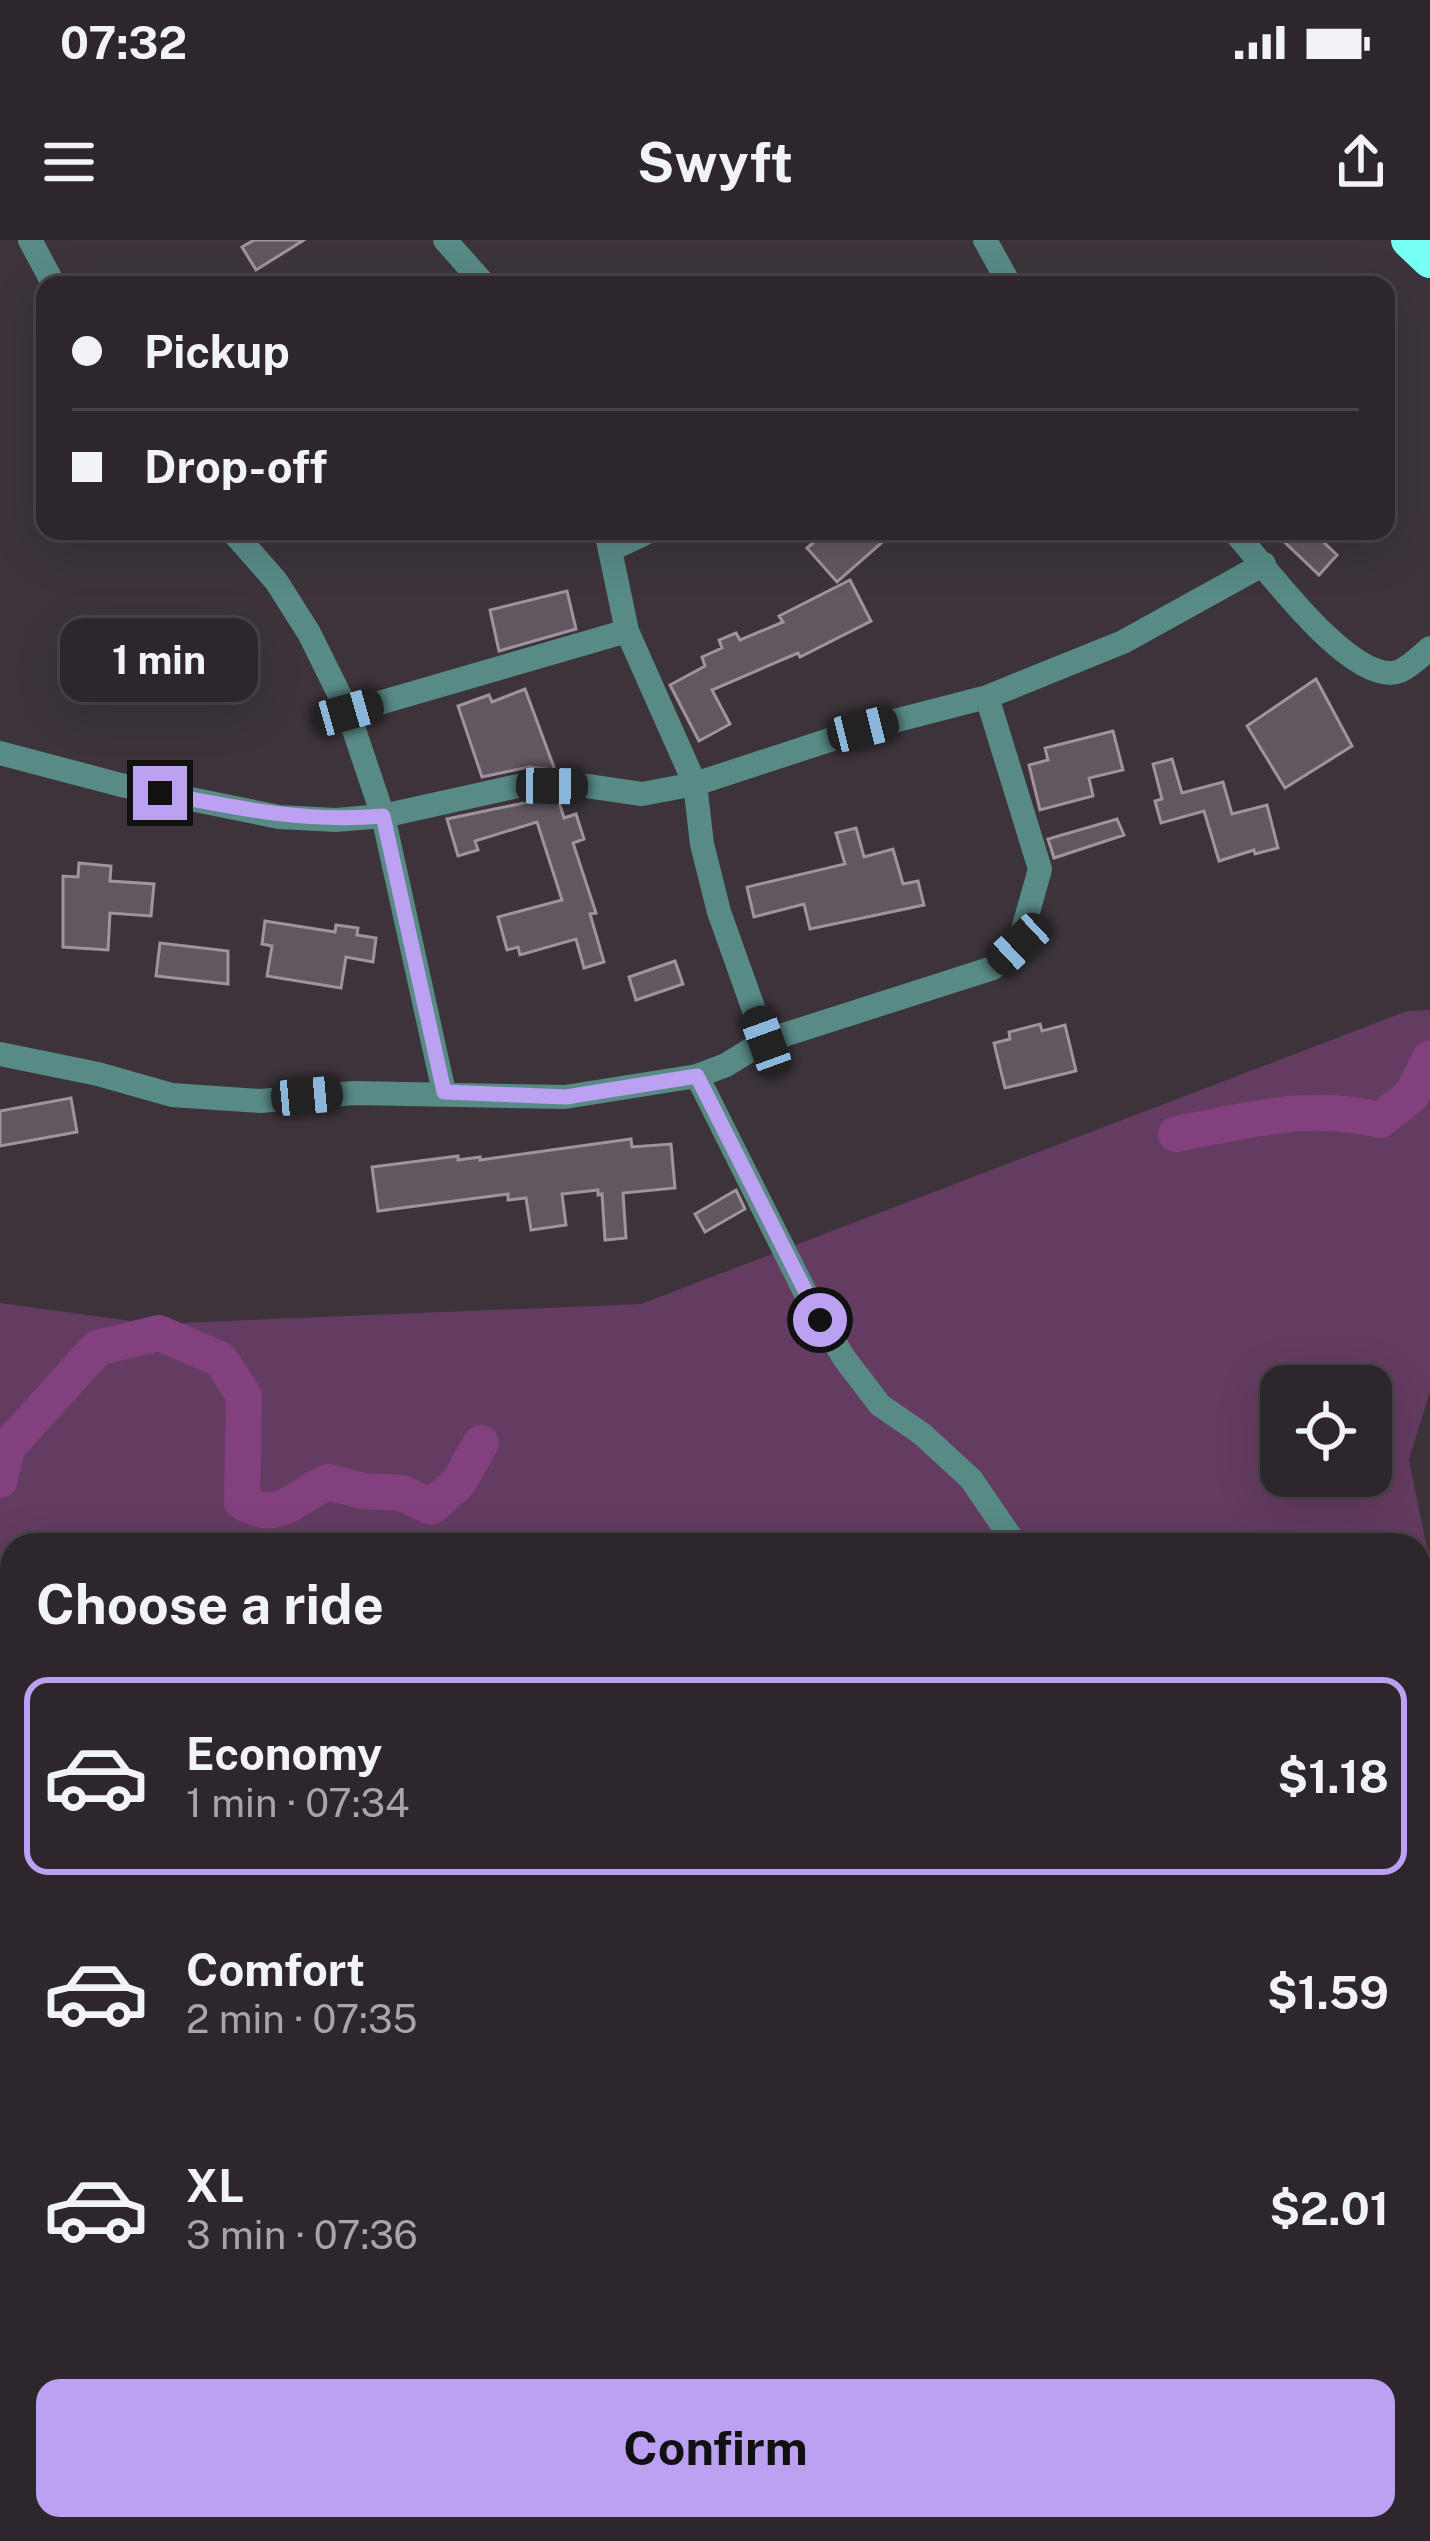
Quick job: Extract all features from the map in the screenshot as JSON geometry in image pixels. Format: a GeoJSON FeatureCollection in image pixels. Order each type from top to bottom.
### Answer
{"type":"FeatureCollection","features":[{"type":"Feature","properties":{"kind":"highway"},"geometry":{"type":"LineString","coordinates":[[1409,240],[1430,260]]}},
{"type":"Feature","properties":{"kind":"street"},"geometry":{"type":"LineString","coordinates":[[30,240],[49,276]]}},
{"type":"Feature","properties":{"kind":"street"},"geometry":{"type":"LineString","coordinates":[[445,240],[477,276]]}},
{"type":"Feature","properties":{"kind":"street"},"geometry":{"type":"LineString","coordinates":[[985,240],[1005,276]]}},
{"type":"Feature","properties":{"kind":"street"},"geometry":{"type":"LineString","coordinates":[[240,540],[276,581],[310,634],[348,712],[383,816],[444,1092]]}},
{"type":"Feature","properties":{"kind":"street"},"geometry":{"type":"LineString","coordinates":[[1242,540],[1345,655],[1369,671],[1399,672],[1430,648]]}},
{"type":"Feature","properties":{"kind":"street"},"geometry":{"type":"LineString","coordinates":[[608,541],[627,631],[695,784],[719,912],[766,1041]]}},
{"type":"Feature","properties":{"kind":"street"},"geometry":{"type":"LineString","coordinates":[[0,753],[121,785],[279,817],[383,816],[518,786],[586,786],[642,794],[695,784],[863,729],[988,697],[1124,642],[1264,564]]}},
{"type":"Feature","properties":{"kind":"street"},"geometry":{"type":"LineString","coordinates":[[348,712],[627,631]]}},
{"type":"Feature","properties":{"kind":"street"},"geometry":{"type":"LineString","coordinates":[[0,1054],[172,1095],[260,1100],[444,1092],[566,1097],[697,1076],[766,1041],[993,968],[1019,944],[1040,869],[988,697]]}},
{"type":"Feature","properties":{"kind":"street"},"geometry":{"type":"LineString","coordinates":[[697,1076],[805,1292],[844,1358],[880,1405],[922,1434],[970,1479],[1008,1533]]}},
{"type":"Feature","properties":{"kind":"shaded area"},"geometry":{"type":"Polygon","coordinates":[[[1430,1010],[1430,1391],[1409,1460],[1424,1533],[0,1533],[0,1303],[153,1324],[641,1304],[1407,1011],[1430,1010]]]}},
{"type":"Feature","properties":{"kind":"building"},"geometry":{"type":"Polygon","coordinates":[[[254,240],[304,240],[256,270],[242,247],[254,240]]]}},
{"type":"Feature","properties":{"kind":"building"},"geometry":{"type":"Polygon","coordinates":[[[816,540],[885,540],[837,582],[807,548],[816,540]]]}},
{"type":"Feature","properties":{"kind":"building"},"geometry":{"type":"Polygon","coordinates":[[[1282,540],[1321,540],[1337,555],[1319,575],[1282,540]]]}},
{"type":"Feature","properties":{"kind":"building"},"geometry":{"type":"Polygon","coordinates":[[[850,580],[871,621],[800,657],[798,653],[712,690],[730,724],[699,741],[670,685],[705,666],[702,657],[722,648],[719,640],[736,633],[740,640],[783,622],[779,616],[850,580]]]}},
{"type":"Feature","properties":{"kind":"building"},"geometry":{"type":"Polygon","coordinates":[[[567,591],[576,629],[499,651],[490,610],[567,591]]]}},
{"type":"Feature","properties":{"kind":"building"},"geometry":{"type":"Polygon","coordinates":[[[1316,679],[1352,746],[1285,788],[1247,726],[1316,679]]]}},
{"type":"Feature","properties":{"kind":"building"},"geometry":{"type":"Polygon","coordinates":[[[525,689],[555,770],[529,767],[482,777],[458,706],[489,695],[492,702],[525,689]]]}},
{"type":"Feature","properties":{"kind":"building"},"geometry":{"type":"Polygon","coordinates":[[[1113,731],[1123,770],[1089,778],[1093,796],[1040,810],[1029,765],[1048,760],[1045,748],[1113,731]]]}},
{"type":"Feature","properties":{"kind":"building"},"geometry":{"type":"Polygon","coordinates":[[[1172,759],[1182,793],[1223,782],[1232,814],[1267,805],[1278,848],[1219,861],[1204,811],[1161,823],[1155,801],[1162,799],[1153,764],[1172,759]]]}},
{"type":"Feature","properties":{"kind":"building"},"geometry":{"type":"Polygon","coordinates":[[[528,802],[559,802],[564,818],[576,814],[584,839],[573,843],[596,913],[590,914],[604,962],[584,968],[576,939],[520,955],[518,947],[507,950],[498,917],[562,900],[537,822],[475,841],[478,850],[458,856],[447,819],[528,802]]]}},
{"type":"Feature","properties":{"kind":"building"},"geometry":{"type":"Polygon","coordinates":[[[1117,819],[1124,835],[1054,858],[1048,839],[1117,819]]]}},
{"type":"Feature","properties":{"kind":"building"},"geometry":{"type":"Polygon","coordinates":[[[856,828],[864,857],[893,849],[903,884],[918,881],[924,905],[810,929],[804,904],[754,917],[747,887],[845,864],[836,833],[856,828]]]}},
{"type":"Feature","properties":{"kind":"building"},"geometry":{"type":"Polygon","coordinates":[[[79,863],[111,866],[110,881],[154,884],[151,916],[110,913],[108,950],[63,947],[63,876],[78,877],[79,863]]]}},
{"type":"Feature","properties":{"kind":"building"},"geometry":{"type":"Polygon","coordinates":[[[265,921],[335,932],[336,925],[358,928],[357,935],[376,938],[373,962],[346,957],[341,988],[267,976],[272,946],[262,944],[265,921]]]}},
{"type":"Feature","properties":{"kind":"building"},"geometry":{"type":"Polygon","coordinates":[[[160,943],[228,951],[228,984],[156,976],[160,943]]]}},
{"type":"Feature","properties":{"kind":"building"},"geometry":{"type":"Polygon","coordinates":[[[675,961],[683,984],[636,1000],[629,977],[675,961]]]}},
{"type":"Feature","properties":{"kind":"building"},"geometry":{"type":"Polygon","coordinates":[[[1040,1024],[1042,1031],[1065,1025],[1076,1071],[1005,1088],[994,1043],[1010,1039],[1009,1032],[1040,1024]]]}},
{"type":"Feature","properties":{"kind":"building"},"geometry":{"type":"Polygon","coordinates":[[[71,1098],[77,1132],[0,1146],[0,1111],[71,1098]]]}},
{"type":"Feature","properties":{"kind":"building"},"geometry":{"type":"Polygon","coordinates":[[[631,1139],[632,1147],[671,1144],[675,1188],[623,1193],[626,1238],[605,1240],[598,1190],[562,1194],[566,1225],[531,1230],[526,1198],[508,1200],[508,1194],[378,1211],[372,1167],[458,1156],[458,1160],[480,1160],[631,1139]]]}},
{"type":"Feature","properties":{"kind":"building"},"geometry":{"type":"Polygon","coordinates":[[[736,1190],[745,1209],[705,1232],[695,1214],[736,1190]]]}},
{"type":"Feature","properties":{"kind":"waterway"},"geometry":{"type":"LineString","coordinates":[[1176,1134],[1302,1113],[1380,1120],[1411,1096],[1430,1058]]}},
{"type":"Feature","properties":{"kind":"waterway"},"geometry":{"type":"LineString","coordinates":[[0,1480],[7,1448],[97,1348],[159,1333],[220,1359],[244,1396],[242,1502],[255,1508],[286,1506],[328,1482],[363,1491],[402,1493],[431,1507],[458,1483],[481,1443]]}},
{"type":"Feature","properties":{"kind":"route"},"geometry":{"type":"LineString","coordinates":[[160,793],[279,817],[383,816],[444,1092],[566,1097],[697,1076],[820,1320]]}}]}
